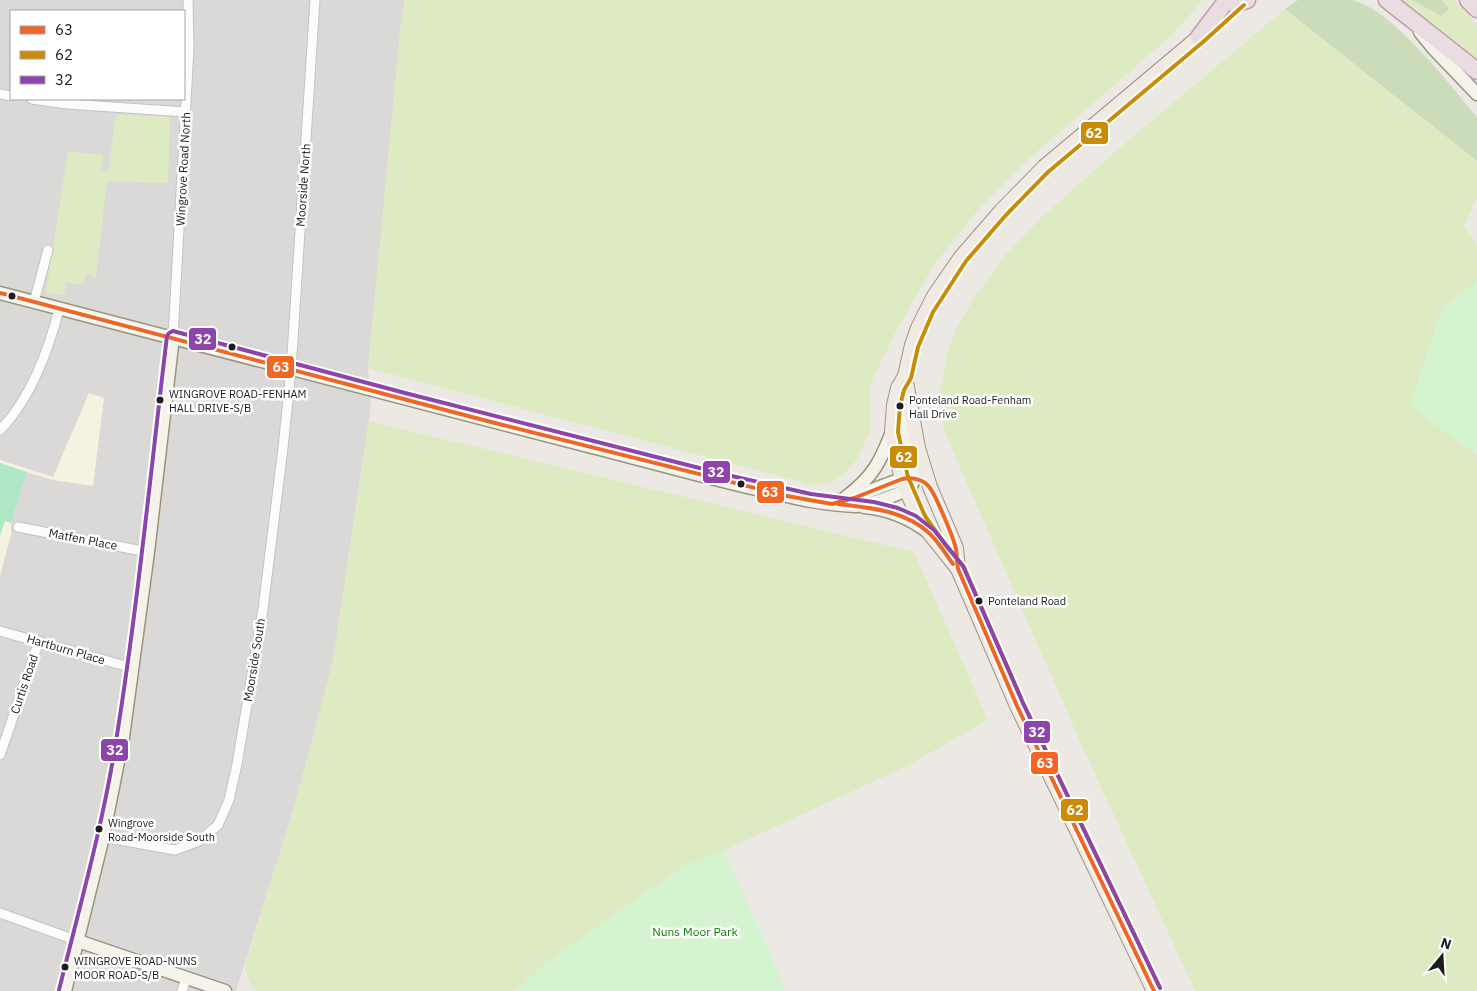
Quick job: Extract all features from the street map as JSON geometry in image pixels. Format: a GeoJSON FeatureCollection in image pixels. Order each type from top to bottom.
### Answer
{"type":"FeatureCollection","features":[{"type":"Feature","properties":{"kind":"highway"},"geometry":{"type":"LineString","coordinates":[[1387,0],[1477,71]]}},
{"type":"Feature","properties":{"kind":"highway"},"geometry":{"type":"LineString","coordinates":[[1468,0],[1477,9]]}},
{"type":"Feature","properties":{"kind":"highway"},"geometry":{"type":"LineString","coordinates":[[1199,37],[1237,1]]}},
{"type":"Feature","properties":{"kind":"main road"},"geometry":{"type":"LineString","coordinates":[[958,569],[956,548],[930,487],[918,448],[905,380],[912,345],[927,308],[962,257],[1001,211],[1044,167],[1199,37]]}},
{"type":"Feature","properties":{"kind":"main road"},"geometry":{"type":"LineString","coordinates":[[905,380],[898,388],[894,405],[892,432],[896,456],[920,519],[958,569],[1017,706],[1154,991]]}},
{"type":"Feature","properties":{"kind":"street","name":"Wingrove Road North"},"geometry":{"type":"LineString","coordinates":[[173,337],[189,48],[188,0]]}},
{"type":"Feature","properties":{"kind":"street","name":"Moorside North"},"geometry":{"type":"LineString","coordinates":[[291,370],[315,0]]}},
{"type":"Feature","properties":{"kind":"street"},"geometry":{"type":"LineString","coordinates":[[1408,16],[1433,48],[1477,94]]}},
{"type":"Feature","properties":{"kind":"street"},"geometry":{"type":"LineString","coordinates":[[39,100],[84,106],[186,112]]}},
{"type":"Feature","properties":{"kind":"street"},"geometry":{"type":"LineString","coordinates":[[34,302],[48,250]]}},
{"type":"Feature","properties":{"kind":"street"},"geometry":{"type":"LineString","coordinates":[[0,293],[173,337],[291,370],[722,480],[787,496],[872,508],[902,516],[913,521],[930,534]]}},
{"type":"Feature","properties":{"kind":"street"},"geometry":{"type":"LineString","coordinates":[[0,430],[20,407],[26,396],[47,346],[59,309]]}},
{"type":"Feature","properties":{"kind":"street"},"geometry":{"type":"LineString","coordinates":[[65,991],[103,837],[123,737],[148,552],[173,337]]}},
{"type":"Feature","properties":{"kind":"street","name":"Moorside South"},"geometry":{"type":"LineString","coordinates":[[103,837],[175,850],[199,841],[218,826],[229,800],[237,764],[263,609],[291,370]]}},
{"type":"Feature","properties":{"kind":"street"},"geometry":{"type":"LineString","coordinates":[[860,506],[879,501],[907,482],[913,464],[902,417],[905,380]]}},
{"type":"Feature","properties":{"kind":"street"},"geometry":{"type":"LineString","coordinates":[[0,416],[7,423]]}},
{"type":"Feature","properties":{"kind":"street"},"geometry":{"type":"LineString","coordinates":[[836,502],[858,488],[869,477],[884,452],[892,432]]}},
{"type":"Feature","properties":{"kind":"street"},"geometry":{"type":"LineString","coordinates":[[836,502],[907,482],[925,483],[930,487]]}},
{"type":"Feature","properties":{"kind":"street","name":"Matfen Place"},"geometry":{"type":"LineString","coordinates":[[18,527],[148,552]]}},
{"type":"Feature","properties":{"kind":"street","name":"Hartburn Place"},"geometry":{"type":"LineString","coordinates":[[0,631],[133,668]]}},
{"type":"Feature","properties":{"kind":"street","name":"Curtis Road"},"geometry":{"type":"LineString","coordinates":[[0,755],[39,641]]}},
{"type":"Feature","properties":{"kind":"street"},"geometry":{"type":"LineString","coordinates":[[0,913],[78,941],[184,985],[224,991]]}},
{"type":"Feature","properties":{"kind":"shaded area"},"geometry":{"type":"Polygon","coordinates":[[[0,0],[405,0],[368,368],[371,406],[333,662],[294,808],[236,991],[0,991],[0,0]]]}},
{"type":"Feature","properties":{"kind":"shaded area"},"geometry":{"type":"Polygon","coordinates":[[[89,393],[104,398],[93,486],[52,480],[27,472],[11,523],[11,535],[0,576],[0,460],[53,477],[89,393]]]}},
{"type":"Feature","properties":{"kind":"green space"},"geometry":{"type":"Polygon","coordinates":[[[405,0],[1203,0],[1171,36],[1032,156],[978,210],[934,265],[894,335],[870,385],[871,428],[859,456],[850,468],[830,484],[812,485],[368,368],[400,31],[405,0]]]}},
{"type":"Feature","properties":{"kind":"green space"},"geometry":{"type":"Polygon","coordinates":[[[1298,0],[1352,0],[1368,6],[1402,33],[1436,68],[1477,117],[1477,161],[1285,9],[1298,0]]]}},
{"type":"Feature","properties":{"kind":"green space"},"geometry":{"type":"Polygon","coordinates":[[[1401,0],[1412,0],[1441,16],[1449,9],[1442,0],[1454,0],[1477,25],[1477,62],[1401,0]]]}},
{"type":"Feature","properties":{"kind":"green space"},"geometry":{"type":"Polygon","coordinates":[[[1412,0],[1442,0],[1449,9],[1441,16],[1412,0]]]}},
{"type":"Feature","properties":{"kind":"green space"},"geometry":{"type":"Polygon","coordinates":[[[1285,9],[1477,161],[1477,198],[1464,226],[1477,243],[1477,280],[1475,284],[1443,307],[1410,406],[1477,455],[1477,991],[1195,991],[1082,746],[944,431],[940,390],[947,356],[957,326],[1006,254],[1042,217],[1123,145],[1285,9]]]}},
{"type":"Feature","properties":{"kind":"green space"},"geometry":{"type":"Polygon","coordinates":[[[116,115],[170,117],[168,183],[107,181],[96,277],[86,274],[84,285],[67,282],[64,295],[46,292],[68,151],[103,155],[101,171],[108,172],[116,115]]]}},
{"type":"Feature","properties":{"kind":"green space"},"geometry":{"type":"Polygon","coordinates":[[[1477,280],[1477,451],[1474,453],[1410,406],[1443,307],[1475,284],[1477,280]]]}},
{"type":"Feature","properties":{"kind":"green space"},"geometry":{"type":"Polygon","coordinates":[[[369,421],[914,552],[988,720],[907,766],[725,850],[682,867],[542,966],[516,991],[258,991],[251,986],[244,968],[294,808],[333,662],[369,421]]]}},
{"type":"Feature","properties":{"kind":"green space"},"geometry":{"type":"Polygon","coordinates":[[[0,463],[27,472],[11,523],[5,521],[0,536],[0,463]]]}},
{"type":"Feature","properties":{"kind":"green space","name":"Nuns Moor Park"},"geometry":{"type":"Polygon","coordinates":[[[725,850],[786,991],[516,991],[542,966],[682,867],[725,850]]]}},
{"type":"Feature","properties":{"kind":"transit line","name":"62"},"geometry":{"type":"LineString","coordinates":[[1160,988],[1023,703],[964,567],[925,516],[908,477],[898,432],[900,406],[904,390],[911,378],[918,347],[933,312],[966,261],[1006,215],[1048,172],[1203,42],[1244,5]]}},
{"type":"Feature","properties":{"kind":"transit line","name":"63"},"geometry":{"type":"LineString","coordinates":[[0,293],[491,422],[787,496],[832,504],[854,498],[902,479],[910,478],[921,481],[933,493],[952,536],[956,549],[958,569],[1017,706],[1154,991]]}},
{"type":"Feature","properties":{"kind":"transit line","name":"32"},"geometry":{"type":"LineString","coordinates":[[59,990],[91,863],[112,767],[138,586],[167,336],[173,331],[405,393],[723,474],[811,494],[874,502],[898,508],[916,516],[934,530],[963,566],[1023,703],[1160,988]]}},
{"type":"Feature","properties":{"kind":"transit line","name":"63"},"geometry":{"type":"LineString","coordinates":[[838,504],[886,511],[909,519],[933,537],[953,564]]}},
{"type":"Feature","properties":{"kind":"place","name":"WINGROVE ROAD-FENHAM HALL DRIVE-S/B"},"geometry":{"type":"Point","coordinates":[160,400]}},
{"type":"Feature","properties":{"kind":"place","name":"Ponteland Road-Fenham Hall Drive"},"geometry":{"type":"Point","coordinates":[900,406]}},
{"type":"Feature","properties":{"kind":"place","name":"Ponteland Road"},"geometry":{"type":"Point","coordinates":[979,601]}},
{"type":"Feature","properties":{"kind":"place","name":"Wingrove Road-Moorside South"},"geometry":{"type":"Point","coordinates":[99,829]}},
{"type":"Feature","properties":{"kind":"place","name":"WINGROVE ROAD-NUNS MOOR ROAD-S/B"},"geometry":{"type":"Point","coordinates":[65,967]}}]}
